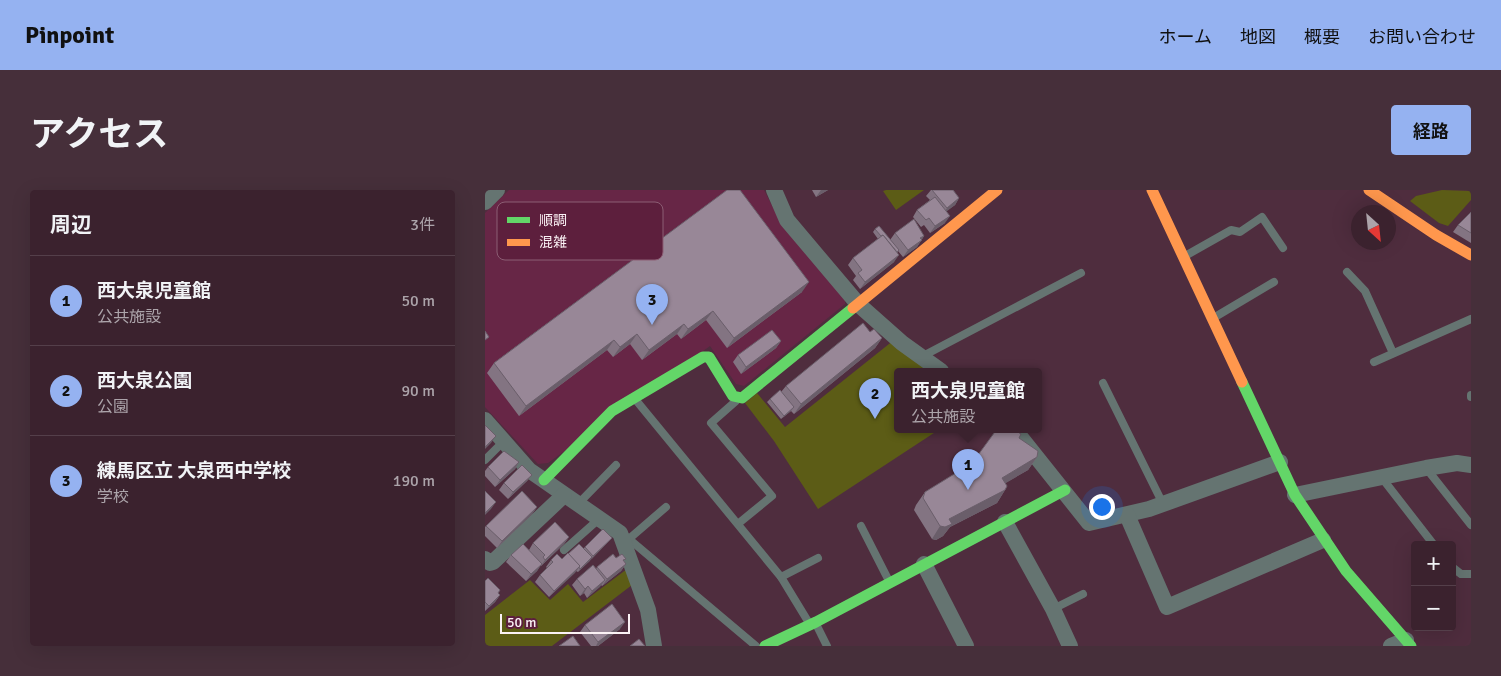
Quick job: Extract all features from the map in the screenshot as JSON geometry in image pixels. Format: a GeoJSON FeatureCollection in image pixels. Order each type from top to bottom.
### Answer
{"type":"FeatureCollection","features":[{"type":"Feature","properties":{"kind":"street"},"geometry":{"type":"LineString","coordinates":[[485,202],[497,190]]}},
{"type":"Feature","properties":{"kind":"street"},"geometry":{"type":"LineString","coordinates":[[774,190],[787,220],[858,304],[902,343],[937,368]]}},
{"type":"Feature","properties":{"kind":"street"},"geometry":{"type":"LineString","coordinates":[[544,480],[611,411],[706,356],[709,357],[733,396],[742,398],[997,190]]}},
{"type":"Feature","properties":{"kind":"street"},"geometry":{"type":"LineString","coordinates":[[1152,190],[1295,496],[1323,540],[1402,644]]}},
{"type":"Feature","properties":{"kind":"street"},"geometry":{"type":"LineString","coordinates":[[1369,190],[1393,197],[1443,239],[1471,255]]}},
{"type":"Feature","properties":{"kind":"street"},"geometry":{"type":"LineString","coordinates":[[485,420],[529,470],[625,535],[648,610],[654,646]]}},
{"type":"Feature","properties":{"kind":"street"},"geometry":{"type":"LineString","coordinates":[[1017,433],[1065,490],[1089,523],[1127,515],[1163,504],[1280,462]]}},
{"type":"Feature","properties":{"kind":"street"},"geometry":{"type":"LineString","coordinates":[[1295,496],[1426,468],[1457,463],[1471,465]]}},
{"type":"Feature","properties":{"kind":"street"},"geometry":{"type":"LineString","coordinates":[[765,646],[813,623],[1065,490]]}},
{"type":"Feature","properties":{"kind":"street"},"geometry":{"type":"LineString","coordinates":[[485,559],[490,563],[493,562],[571,500]]}},
{"type":"Feature","properties":{"kind":"street"},"geometry":{"type":"LineString","coordinates":[[1127,515],[1167,607],[1323,540]]}},
{"type":"Feature","properties":{"kind":"street"},"geometry":{"type":"LineString","coordinates":[[1005,522],[1053,609],[1070,646]]}},
{"type":"Feature","properties":{"kind":"street"},"geometry":{"type":"LineString","coordinates":[[924,564],[966,646]]}},
{"type":"Feature","properties":{"kind":"lane"},"geometry":{"type":"LineString","coordinates":[[1184,256],[1231,230],[1240,232],[1262,217],[1283,248]]}},
{"type":"Feature","properties":{"kind":"lane"},"geometry":{"type":"LineString","coordinates":[[1347,272],[1365,292],[1393,354]]}},
{"type":"Feature","properties":{"kind":"lane"},"geometry":{"type":"LineString","coordinates":[[921,357],[1081,273]]}},
{"type":"Feature","properties":{"kind":"lane"},"geometry":{"type":"LineString","coordinates":[[1213,318],[1274,282]]}},
{"type":"Feature","properties":{"kind":"lane"},"geometry":{"type":"LineString","coordinates":[[1374,362],[1471,320]]}},
{"type":"Feature","properties":{"kind":"lane"},"geometry":{"type":"LineString","coordinates":[[1103,383],[1163,504]]}},
{"type":"Feature","properties":{"kind":"lane"},"geometry":{"type":"LineString","coordinates":[[634,398],[739,523],[781,577],[827,646]]}},
{"type":"Feature","properties":{"kind":"lane"},"geometry":{"type":"LineString","coordinates":[[738,398],[711,423],[772,496],[739,523]]}},
{"type":"Feature","properties":{"kind":"lane"},"geometry":{"type":"LineString","coordinates":[[485,460],[504,441]]}},
{"type":"Feature","properties":{"kind":"lane"},"geometry":{"type":"LineString","coordinates":[[571,500],[615,465]]}},
{"type":"Feature","properties":{"kind":"lane"},"geometry":{"type":"LineString","coordinates":[[1426,468],[1471,525]]}},
{"type":"Feature","properties":{"kind":"lane"},"geometry":{"type":"LineString","coordinates":[[1381,478],[1431,541]]}},
{"type":"Feature","properties":{"kind":"lane"},"geometry":{"type":"LineString","coordinates":[[666,508],[625,535],[755,646]]}},
{"type":"Feature","properties":{"kind":"lane"},"geometry":{"type":"LineString","coordinates":[[564,550],[599,519]]}},
{"type":"Feature","properties":{"kind":"lane"},"geometry":{"type":"LineString","coordinates":[[861,526],[890,582]]}},
{"type":"Feature","properties":{"kind":"lane"},"geometry":{"type":"LineString","coordinates":[[781,577],[818,558]]}},
{"type":"Feature","properties":{"kind":"lane"},"geometry":{"type":"LineString","coordinates":[[1456,570],[1461,574],[1471,574]]}},
{"type":"Feature","properties":{"kind":"lane"},"geometry":{"type":"LineString","coordinates":[[1053,609],[1083,594]]}},
{"type":"Feature","properties":{"kind":"shaded area"},"geometry":{"type":"Polygon","coordinates":[[[509,190],[764,190],[781,223],[845,299],[845,304],[744,386],[736,384],[710,346],[548,463],[538,464],[485,407],[485,213],[509,190]]]}},
{"type":"Feature","properties":{"kind":"shaded area"},"geometry":{"type":"Polygon","coordinates":[[[924,190],[896,210],[883,191],[924,190]]]}},
{"type":"Feature","properties":{"kind":"shaded area"},"geometry":{"type":"Polygon","coordinates":[[[1442,190],[1471,191],[1471,200],[1448,226],[1439,223],[1410,201],[1416,196],[1442,190]]]}},
{"type":"Feature","properties":{"kind":"shaded area"},"geometry":{"type":"Polygon","coordinates":[[[894,340],[933,368],[894,368],[894,433],[934,433],[818,509],[774,441],[745,403],[757,393],[785,427],[894,340]]]}},
{"type":"Feature","properties":{"kind":"shaded area"},"geometry":{"type":"Polygon","coordinates":[[[627,569],[632,585],[552,646],[485,646],[485,615],[530,580],[550,600],[568,584],[583,602],[627,569]]]}},
{"type":"Feature","properties":{"kind":"building"},"geometry":{"type":"Polygon","coordinates":[[[727,190],[740,190],[809,282],[734,338],[713,311],[688,329],[684,324],[649,350],[637,334],[620,347],[614,340],[526,406],[494,363],[633,260],[663,260],[663,238],[727,190]]]}},
{"type":"Feature","properties":{"kind":"building"},"geometry":{"type":"Polygon","coordinates":[[[932,190],[953,190],[959,198],[947,208],[932,190]]]}},
{"type":"Feature","properties":{"kind":"building"},"geometry":{"type":"Polygon","coordinates":[[[935,197],[950,216],[935,226],[929,218],[926,220],[917,210],[935,197]]]}},
{"type":"Feature","properties":{"kind":"building"},"geometry":{"type":"Polygon","coordinates":[[[1471,212],[1471,233],[1458,225],[1471,212]]]}},
{"type":"Feature","properties":{"kind":"building"},"geometry":{"type":"Polygon","coordinates":[[[914,219],[924,236],[920,238],[922,240],[908,250],[895,233],[914,219]]]}},
{"type":"Feature","properties":{"kind":"building"},"geometry":{"type":"Polygon","coordinates":[[[879,226],[899,250],[897,252],[883,235],[881,236],[875,229],[879,226]]]}},
{"type":"Feature","properties":{"kind":"building"},"geometry":{"type":"Polygon","coordinates":[[[883,235],[899,255],[865,282],[858,273],[862,270],[853,258],[883,235]]]}},
{"type":"Feature","properties":{"kind":"building"},"geometry":{"type":"Polygon","coordinates":[[[863,323],[870,332],[874,329],[882,338],[801,404],[786,386],[863,323]]]}},
{"type":"Feature","properties":{"kind":"building"},"geometry":{"type":"Polygon","coordinates":[[[772,330],[781,341],[746,367],[738,355],[772,330]]]}},
{"type":"Feature","properties":{"kind":"building"},"geometry":{"type":"Polygon","coordinates":[[[485,331],[489,337],[485,340],[485,331]]]}},
{"type":"Feature","properties":{"kind":"building"},"geometry":{"type":"Polygon","coordinates":[[[780,390],[794,407],[784,416],[770,399],[780,390]]]}},
{"type":"Feature","properties":{"kind":"building"},"geometry":{"type":"Polygon","coordinates":[[[485,425],[496,436],[485,447],[485,425]]]}},
{"type":"Feature","properties":{"kind":"building"},"geometry":{"type":"Polygon","coordinates":[[[994,433],[1019,433],[1021,434],[1019,438],[1038,451],[1037,457],[1002,478],[1007,486],[1005,490],[949,519],[952,524],[945,527],[940,526],[923,498],[925,492],[964,468],[978,455],[994,433]]]}},
{"type":"Feature","properties":{"kind":"building"},"geometry":{"type":"Polygon","coordinates":[[[504,451],[519,462],[500,480],[488,467],[504,451]]]}},
{"type":"Feature","properties":{"kind":"building"},"geometry":{"type":"Polygon","coordinates":[[[522,465],[532,475],[513,492],[504,483],[522,465]]]}},
{"type":"Feature","properties":{"kind":"building"},"geometry":{"type":"Polygon","coordinates":[[[485,491],[496,502],[485,513],[485,491]]]}},
{"type":"Feature","properties":{"kind":"building"},"geometry":{"type":"Polygon","coordinates":[[[522,491],[537,507],[502,541],[486,526],[522,491]]]}},
{"type":"Feature","properties":{"kind":"building"},"geometry":{"type":"Polygon","coordinates":[[[555,522],[569,537],[545,560],[543,557],[545,555],[533,543],[555,522]]]}},
{"type":"Feature","properties":{"kind":"building"},"geometry":{"type":"Polygon","coordinates":[[[603,529],[612,538],[593,556],[585,547],[603,529]]]}},
{"type":"Feature","properties":{"kind":"building"},"geometry":{"type":"Polygon","coordinates":[[[523,544],[542,564],[531,574],[511,555],[523,544]]]}},
{"type":"Feature","properties":{"kind":"building"},"geometry":{"type":"Polygon","coordinates":[[[579,544],[592,557],[580,569],[580,566],[568,554],[579,544]]]}},
{"type":"Feature","properties":{"kind":"building"},"geometry":{"type":"Polygon","coordinates":[[[568,553],[580,566],[554,591],[540,575],[553,562],[551,560],[557,554],[562,559],[568,553]]]}},
{"type":"Feature","properties":{"kind":"building"},"geometry":{"type":"Polygon","coordinates":[[[613,554],[616,558],[622,554],[626,559],[623,560],[626,564],[607,579],[597,567],[613,554]]]}},
{"type":"Feature","properties":{"kind":"building"},"geometry":{"type":"Polygon","coordinates":[[[593,565],[605,580],[592,591],[588,586],[585,589],[577,579],[593,565]]]}},
{"type":"Feature","properties":{"kind":"building"},"geometry":{"type":"Polygon","coordinates":[[[488,578],[500,590],[498,593],[500,595],[489,606],[485,602],[485,581],[488,578]]]}},
{"type":"Feature","properties":{"kind":"building"},"geometry":{"type":"Polygon","coordinates":[[[612,604],[625,622],[598,642],[585,625],[612,604]]]}},
{"type":"Feature","properties":{"kind":"building"},"geometry":{"type":"Polygon","coordinates":[[[573,636],[580,646],[559,646],[573,636]]]}},
{"type":"Feature","properties":{"kind":"building"},"geometry":{"type":"Polygon","coordinates":[[[639,639],[645,646],[630,646],[639,639]]]}},
{"type":"Feature","properties":{"kind":"traffic: fast"},"geometry":{"type":"LineString","coordinates":[[544,480],[612,411],[703,357],[709,357],[733,396],[742,398],[853,308]]}},
{"type":"Feature","properties":{"kind":"traffic: fast"},"geometry":{"type":"LineString","coordinates":[[1242,382],[1295,495],[1346,571],[1411,646]]}},
{"type":"Feature","properties":{"kind":"traffic: fast"},"geometry":{"type":"LineString","coordinates":[[765,646],[816,622],[1065,490]]}},
{"type":"Feature","properties":{"kind":"traffic: slow"},"geometry":{"type":"LineString","coordinates":[[853,308],[997,190]]}},
{"type":"Feature","properties":{"kind":"traffic: slow"},"geometry":{"type":"LineString","coordinates":[[1152,190],[1242,382]]}},
{"type":"Feature","properties":{"kind":"traffic: slow"},"geometry":{"type":"LineString","coordinates":[[1369,190],[1436,235],[1471,255]]}},
{"type":"Feature","properties":{"kind":"place","name":"練馬区立 大泉西中学校"},"geometry":{"type":"Point","coordinates":[652,325]}},
{"type":"Feature","properties":{"kind":"place","name":"西大泉公園"},"geometry":{"type":"Point","coordinates":[875,419]}},
{"type":"Feature","properties":{"kind":"place","name":"西大泉児童館"},"geometry":{"type":"Point","coordinates":[968,490]}}]}
